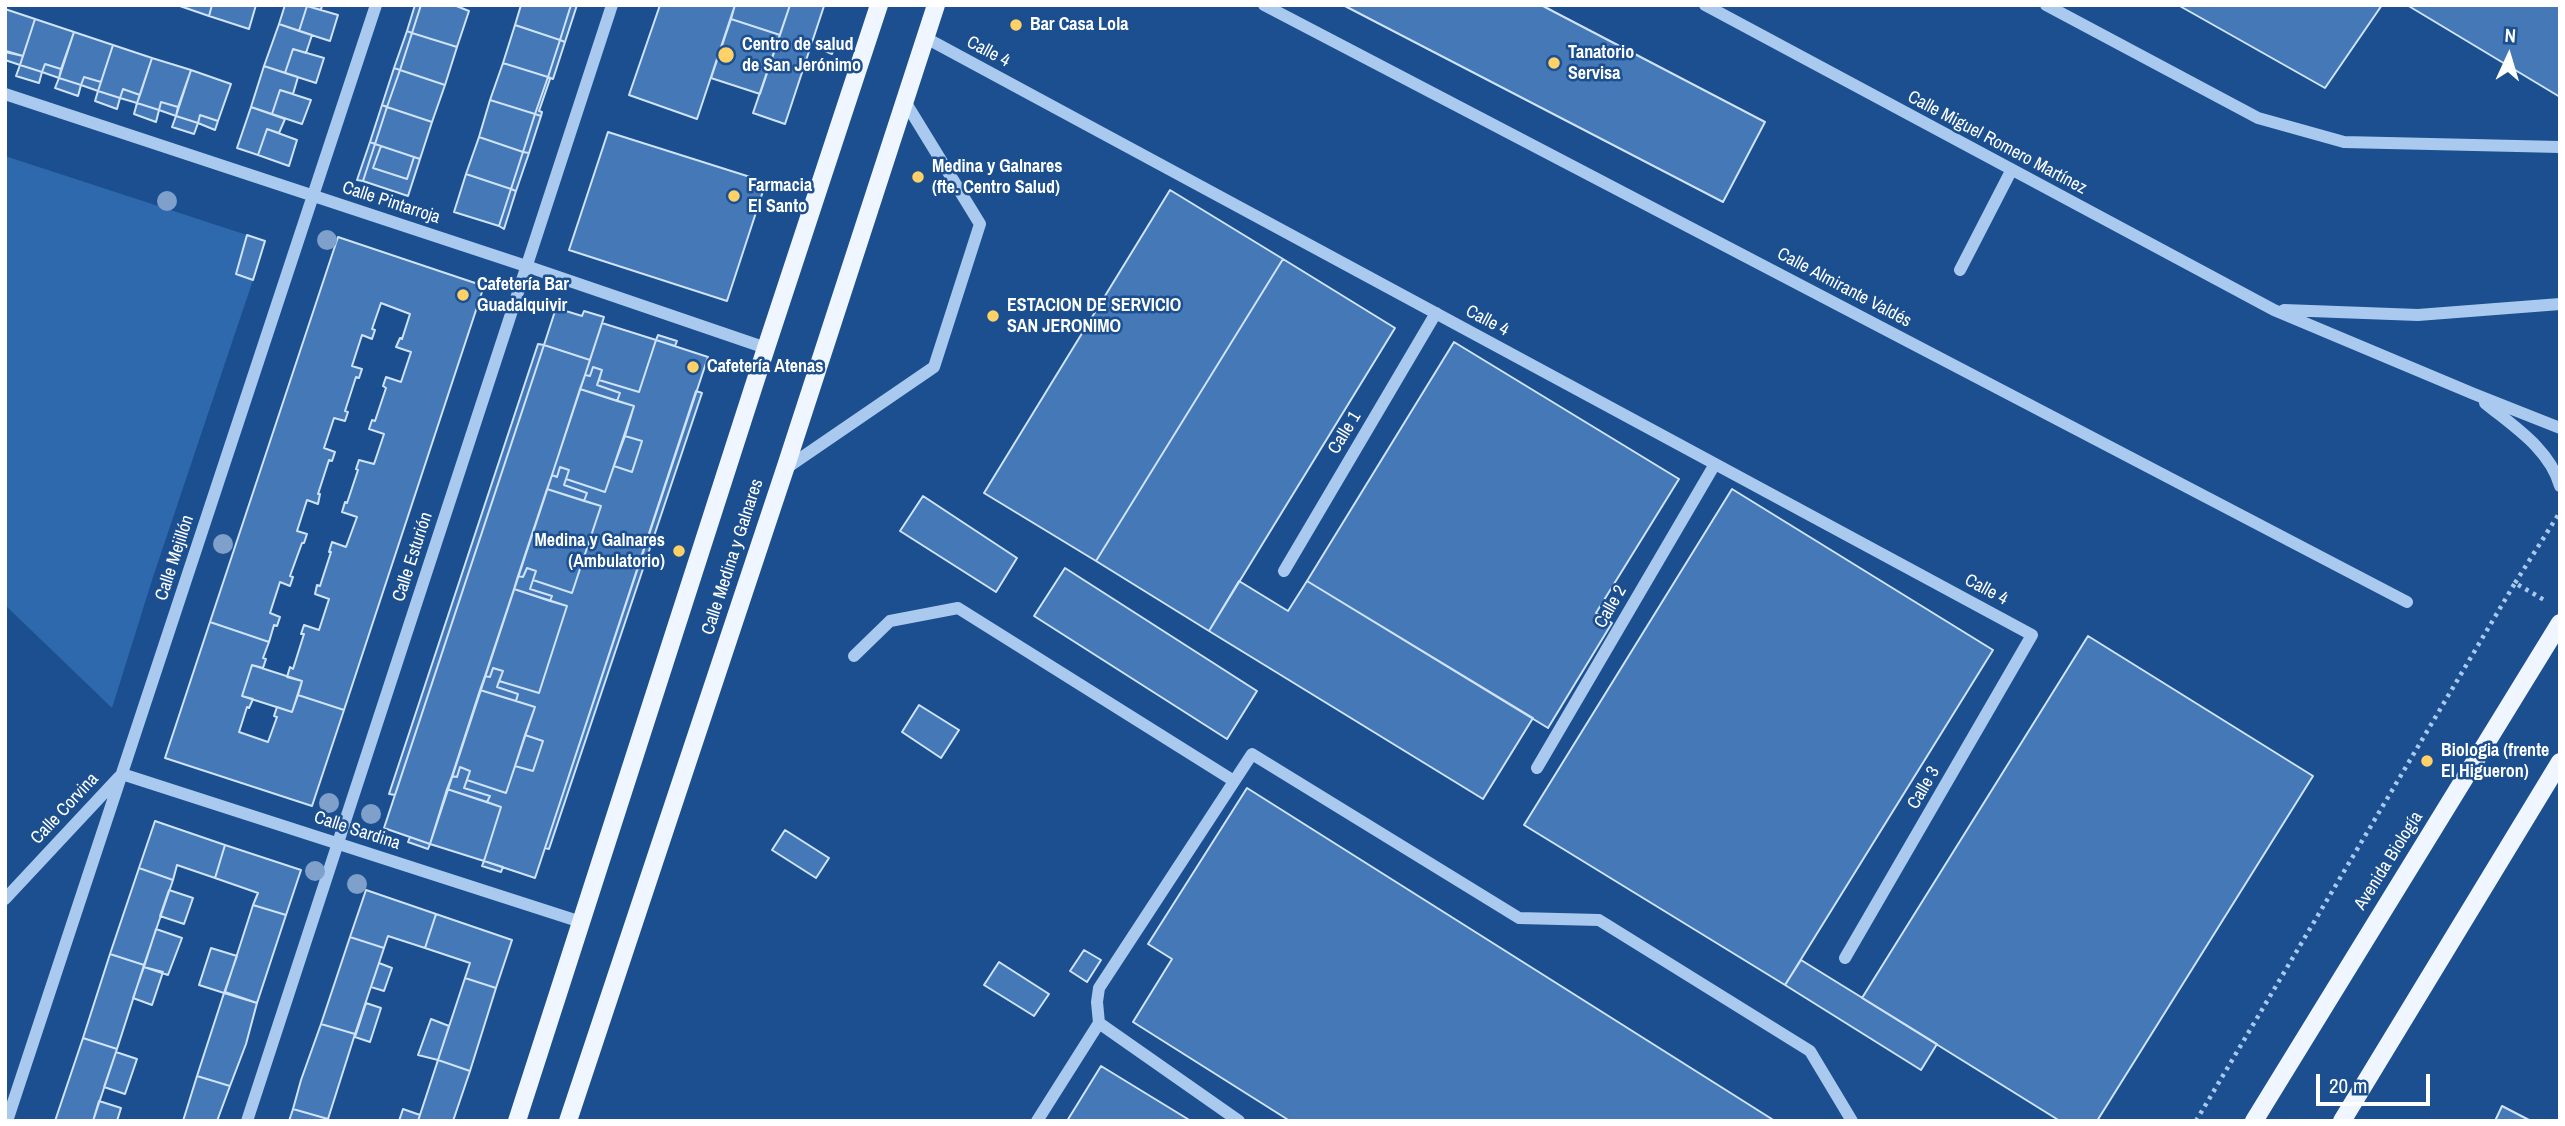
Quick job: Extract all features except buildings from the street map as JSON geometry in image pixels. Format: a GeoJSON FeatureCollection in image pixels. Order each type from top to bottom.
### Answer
{"type":"FeatureCollection","features":[{"type":"Feature","properties":{"kind":"main road","name":"Calle Medina y Galnares"},"geometry":{"type":"LineString","coordinates":[[517,1121],[766,348],[880,5]]}},
{"type":"Feature","properties":{"kind":"main road","name":"Calle Medina y Galnares"},"geometry":{"type":"LineString","coordinates":[[568,1121],[936,5]]}},
{"type":"Feature","properties":{"kind":"main road","name":"Avenida Biología"},"geometry":{"type":"LineString","coordinates":[[2254,1121],[2560,624]]}},
{"type":"Feature","properties":{"kind":"main road"},"geometry":{"type":"LineString","coordinates":[[2342,1121],[2560,762]]}},
{"type":"Feature","properties":{"kind":"street","name":"Calle Mejillón"},"geometry":{"type":"LineString","coordinates":[[8,1121],[376,5]]}},
{"type":"Feature","properties":{"kind":"street","name":"Calle Esturión"},"geometry":{"type":"LineString","coordinates":[[247,1121],[612,5]]}},
{"type":"Feature","properties":{"kind":"street","name":"Calle Almirante Valdés"},"geometry":{"type":"LineString","coordinates":[[1265,5],[2407,602]]}},
{"type":"Feature","properties":{"kind":"street","name":"Calle Miguel Romero Martínez"},"geometry":{"type":"LineString","coordinates":[[1705,5],[2274,310],[2560,428]]}},
{"type":"Feature","properties":{"kind":"street"},"geometry":{"type":"LineString","coordinates":[[2046,5],[2258,118],[2344,142],[2560,147]]}},
{"type":"Feature","properties":{"kind":"street","name":"Calle 4"},"geometry":{"type":"LineString","coordinates":[[926,38],[2032,635]]}},
{"type":"Feature","properties":{"kind":"street","name":"Calle Pintarroja"},"geometry":{"type":"LineString","coordinates":[[5,94],[766,348]]}},
{"type":"Feature","properties":{"kind":"street"},"geometry":{"type":"LineString","coordinates":[[785,469],[934,367],[980,224],[904,100]]}},
{"type":"Feature","properties":{"kind":"street"},"geometry":{"type":"LineString","coordinates":[[1960,270],[2011,170]]}},
{"type":"Feature","properties":{"kind":"street"},"geometry":{"type":"LineString","coordinates":[[2274,310],[2418,315],[2560,304]]}},
{"type":"Feature","properties":{"kind":"street","name":"Calle 1"},"geometry":{"type":"LineString","coordinates":[[1284,571],[1436,313]]}},
{"type":"Feature","properties":{"kind":"street"},"geometry":{"type":"LineString","coordinates":[[2474,394],[2532,441],[2556,471],[2560,486]]}},
{"type":"Feature","properties":{"kind":"street","name":"Calle 2"},"geometry":{"type":"LineString","coordinates":[[1537,768],[1715,464]]}},
{"type":"Feature","properties":{"kind":"street"},"geometry":{"type":"LineString","coordinates":[[854,656],[890,621],[958,608],[1234,781]]}},
{"type":"Feature","properties":{"kind":"street","name":"Calle 3"},"geometry":{"type":"LineString","coordinates":[[1845,958],[2032,635]]}},
{"type":"Feature","properties":{"kind":"street"},"geometry":{"type":"LineString","coordinates":[[1037,1121],[1099,1023],[1099,988],[1252,754],[1519,918],[1599,920],[1810,1051],[1852,1121]]}},
{"type":"Feature","properties":{"kind":"street","name":"Calle Sardina"},"geometry":{"type":"LineString","coordinates":[[122,774],[581,922]]}},
{"type":"Feature","properties":{"kind":"street","name":"Calle Corvina"},"geometry":{"type":"LineString","coordinates":[[5,899],[122,774]]}},
{"type":"Feature","properties":{"kind":"street"},"geometry":{"type":"LineString","coordinates":[[1099,1023],[1239,1121]]}},
{"type":"Feature","properties":{"kind":"path"},"geometry":{"type":"LineString","coordinates":[[2196,1121],[2515,583],[2560,512]]}},
{"type":"Feature","properties":{"kind":"path"},"geometry":{"type":"LineString","coordinates":[[2515,583],[2550,603]]}},
{"type":"Feature","properties":{"kind":"shaded area"},"geometry":{"type":"Polygon","coordinates":[[[5,156],[247,235],[253,280],[112,708],[5,605],[5,156]]]}},
{"type":"Feature","properties":{"kind":"place","name":"Bar Casa Lola"},"geometry":{"type":"Point","coordinates":[1016,25]}},
{"type":"Feature","properties":{"kind":"place","name":"Centro de salud de San Jerónimo"},"geometry":{"type":"Point","coordinates":[726,55]}},
{"type":"Feature","properties":{"kind":"place","name":"Tanatorio Servisa"},"geometry":{"type":"Point","coordinates":[1554,63]}},
{"type":"Feature","properties":{"kind":"place","name":"Medina y Galnares (fte. Centro Salud)"},"geometry":{"type":"Point","coordinates":[918,177]}},
{"type":"Feature","properties":{"kind":"place","name":"Farmacia El Santo"},"geometry":{"type":"Point","coordinates":[734,196]}},
{"type":"Feature","properties":{"kind":"place","name":"Cafetería Bar Guadalquivir"},"geometry":{"type":"Point","coordinates":[463,295]}},
{"type":"Feature","properties":{"kind":"place","name":"ESTACION DE SERVICIO SAN JERONIMO"},"geometry":{"type":"Point","coordinates":[993,316]}},
{"type":"Feature","properties":{"kind":"place","name":"Cafetería Atenas"},"geometry":{"type":"Point","coordinates":[693,367]}},
{"type":"Feature","properties":{"kind":"place","name":"Medina y Galnares (Ambulatorio)"},"geometry":{"type":"Point","coordinates":[679,551]}},
{"type":"Feature","properties":{"kind":"place","name":"Biologia (frente El Higueron)"},"geometry":{"type":"Point","coordinates":[2427,761]}}]}
